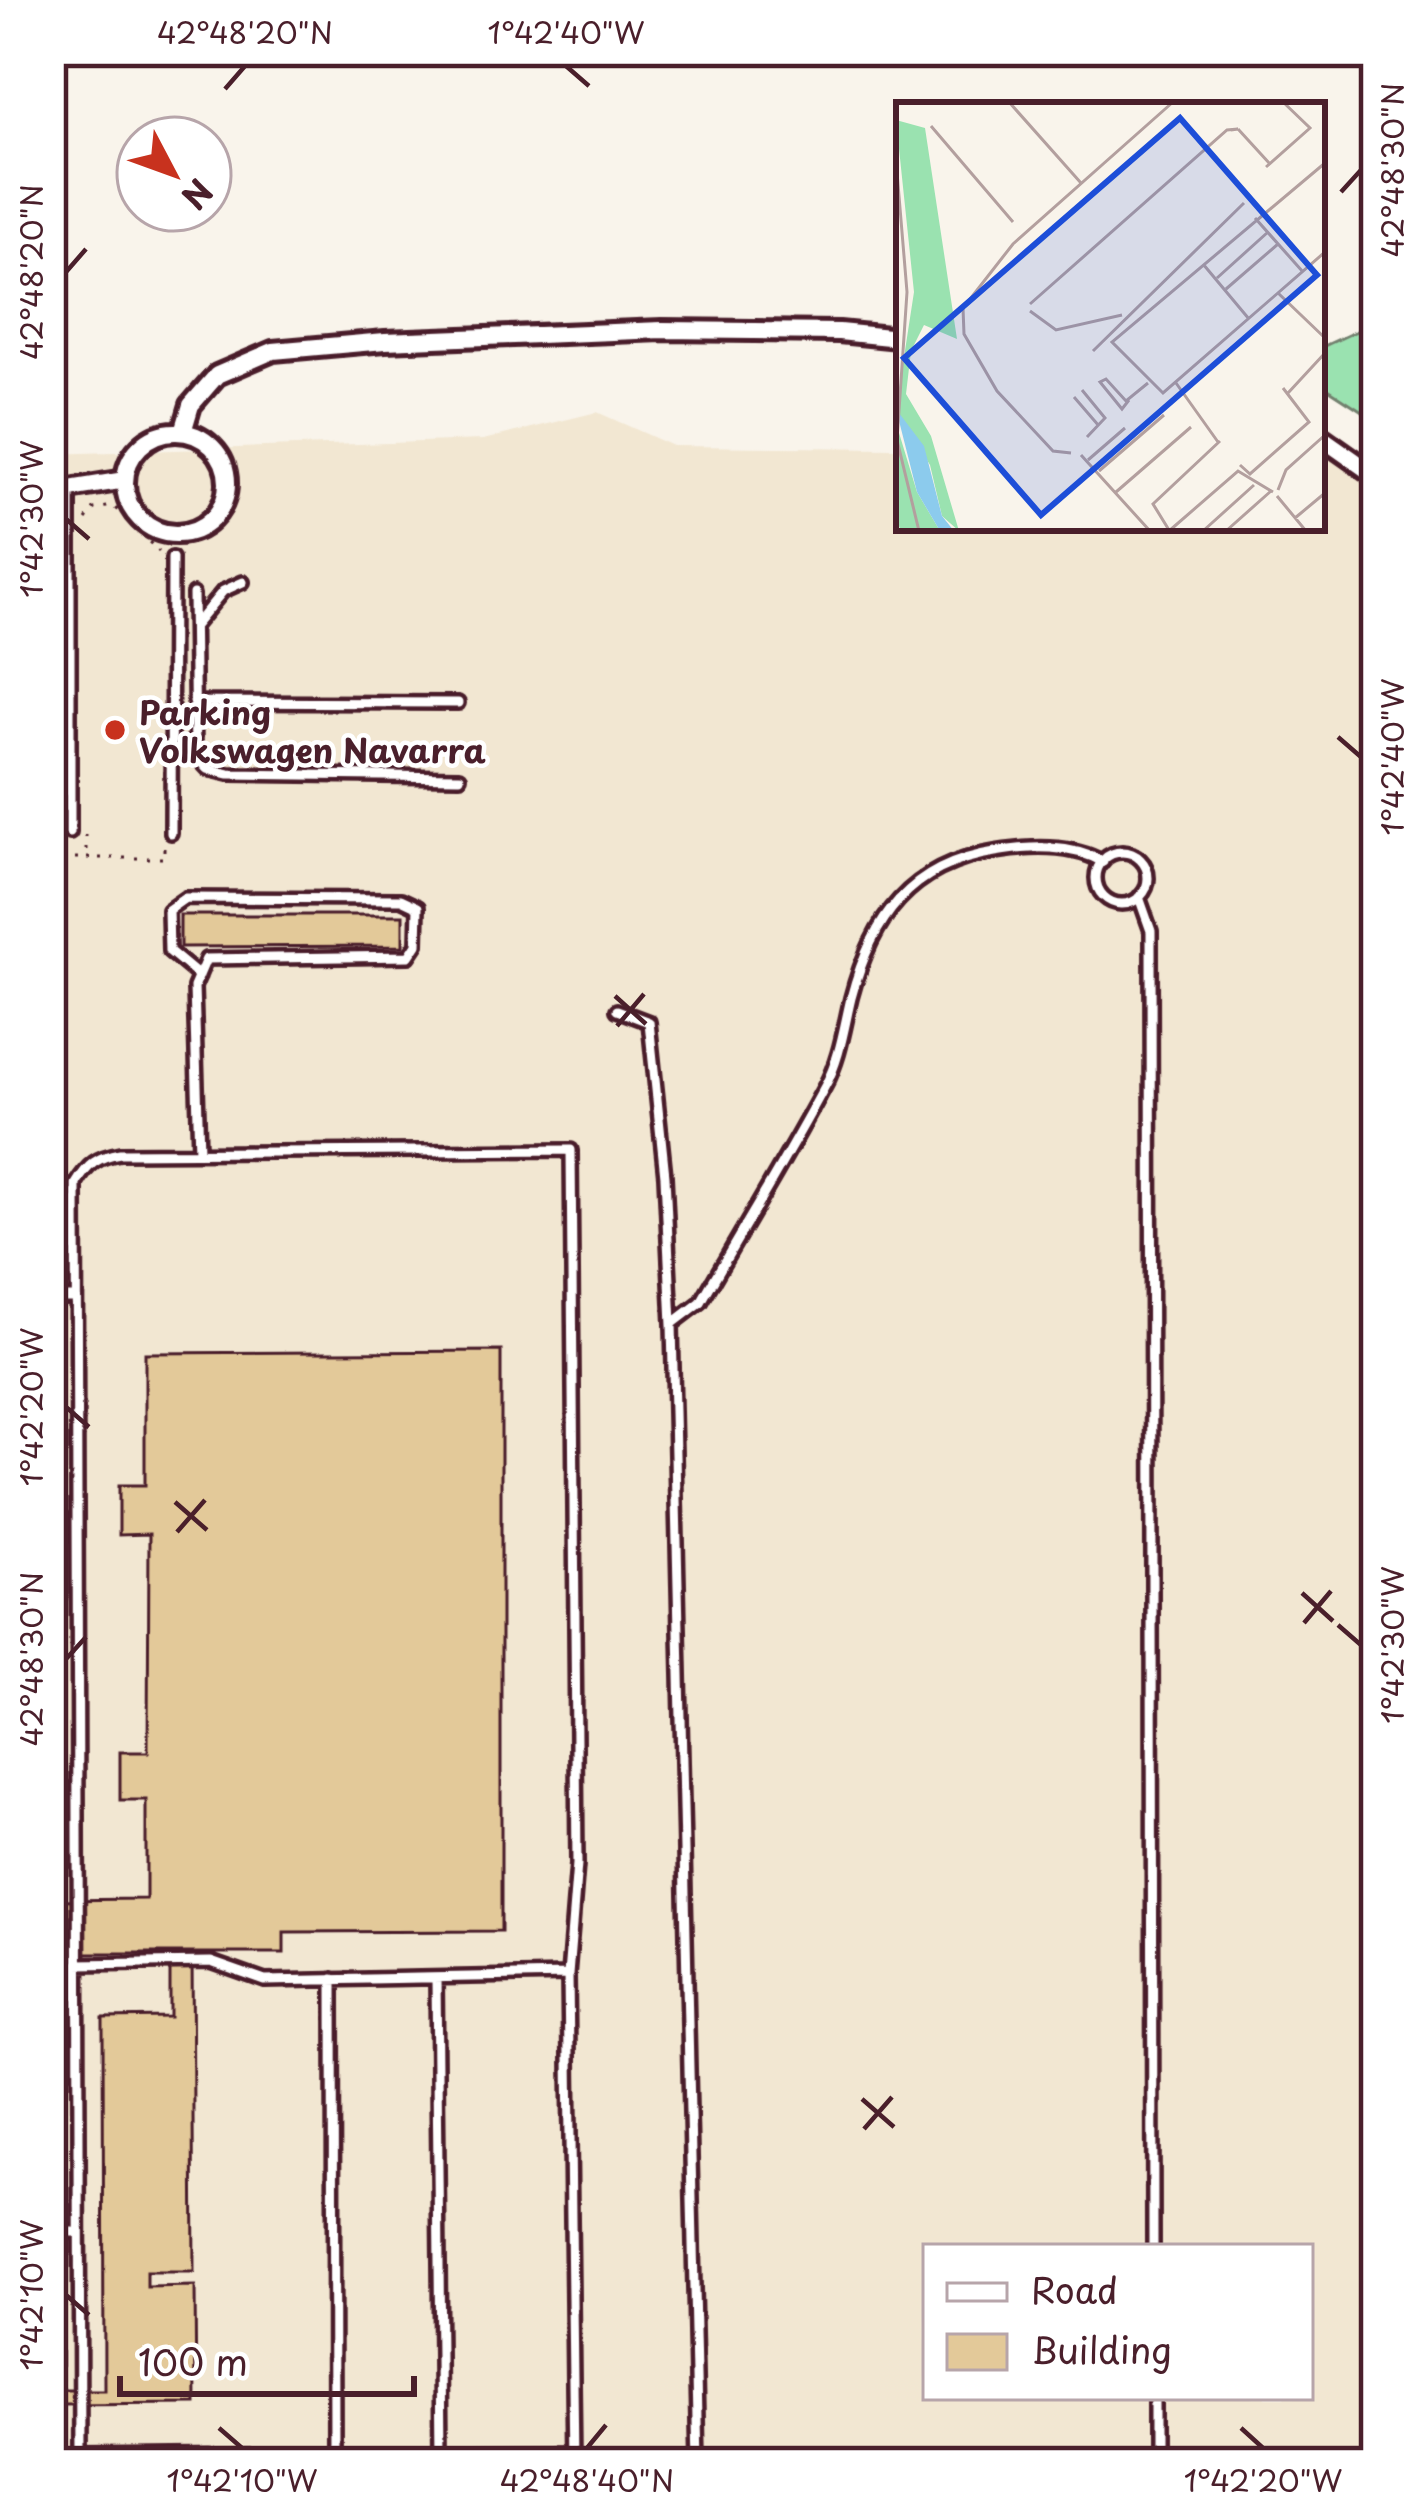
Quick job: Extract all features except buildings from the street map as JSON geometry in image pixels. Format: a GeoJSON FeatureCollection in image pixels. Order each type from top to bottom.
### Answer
{"type":"FeatureCollection","features":[{"type":"Feature","properties":{"kind":"street"},"geometry":{"type":"LineString","coordinates":[[183,432],[191,405],[218,375],[273,351],[407,340],[662,330],[838,332],[896,338]]}},
{"type":"Feature","properties":{"kind":"street"},"geometry":{"type":"LineString","coordinates":[[183,432],[212,446],[221,460],[226,491],[211,520],[180,534],[163,532],[134,513],[124,481],[138,449],[151,438],[183,432]]}},
{"type":"Feature","properties":{"kind":"street"},"geometry":{"type":"LineString","coordinates":[[1325,440],[1376,476]]}},
{"type":"Feature","properties":{"kind":"street"},"geometry":{"type":"LineString","coordinates":[[51,492],[124,481]]}},
{"type":"Feature","properties":{"kind":"lane"},"geometry":{"type":"LineString","coordinates":[[70,492],[70,833]]}},
{"type":"Feature","properties":{"kind":"lane"},"geometry":{"type":"LineString","coordinates":[[168,558],[168,833]]}},
{"type":"Feature","properties":{"kind":"lane"},"geometry":{"type":"LineString","coordinates":[[194,627],[223,591],[243,582]]}},
{"type":"Feature","properties":{"kind":"lane"},"geometry":{"type":"LineString","coordinates":[[193,594],[195,755],[208,769],[229,775],[460,777]]}},
{"type":"Feature","properties":{"kind":"lane"},"geometry":{"type":"LineString","coordinates":[[194,703],[458,703]]}},
{"type":"Feature","properties":{"kind":"lane"},"geometry":{"type":"LineString","coordinates":[[672,1324],[701,1302],[828,1081],[871,936],[886,912],[916,883],[964,857],[1020,848],[1062,849],[1082,850],[1102,862]]}},
{"type":"Feature","properties":{"kind":"lane"},"geometry":{"type":"LineString","coordinates":[[1139,897],[1118,904],[1102,895],[1097,879],[1102,862],[1127,853],[1142,862],[1148,878],[1139,897],[1151,931],[1153,2244]]}},
{"type":"Feature","properties":{"kind":"lane"},"geometry":{"type":"LineString","coordinates":[[199,976],[169,951],[169,910],[185,898],[401,898],[418,907],[417,944],[410,956],[206,959],[199,976],[194,987],[199,1152]]}},
{"type":"Feature","properties":{"kind":"lane"},"geometry":{"type":"LineString","coordinates":[[616,1010],[649,1022],[665,1176],[698,2463]]}},
{"type":"Feature","properties":{"kind":"lane"},"geometry":{"type":"LineString","coordinates":[[572,1150],[577,1864],[568,1975],[574,2457],[441,2453],[80,2460],[74,1298],[76,1184],[99,1156],[572,1150]]}},
{"type":"Feature","properties":{"kind":"lane"},"geometry":{"type":"LineString","coordinates":[[51,1298],[74,1298]]}},
{"type":"Feature","properties":{"kind":"lane"},"geometry":{"type":"LineString","coordinates":[[77,1964],[211,1962],[265,1981],[568,1975]]}},
{"type":"Feature","properties":{"kind":"lane"},"geometry":{"type":"LineString","coordinates":[[436,1978],[441,2453]]}},
{"type":"Feature","properties":{"kind":"lane"},"geometry":{"type":"LineString","coordinates":[[333,1979],[334,2454]]}},
{"type":"Feature","properties":{"kind":"lane"},"geometry":{"type":"LineString","coordinates":[[51,2232],[79,2232]]}},
{"type":"Feature","properties":{"kind":"lane"},"geometry":{"type":"LineString","coordinates":[[1154,2400],[1154,2463]]}},
{"type":"Feature","properties":{"kind":"path"},"geometry":{"type":"LineString","coordinates":[[84,529],[94,509],[113,506],[168,558]]}},
{"type":"Feature","properties":{"kind":"path"},"geometry":{"type":"LineString","coordinates":[[86,833],[86,858]]}},
{"type":"Feature","properties":{"kind":"path"},"geometry":{"type":"LineString","coordinates":[[51,858],[164,858],[168,833]]}},
{"type":"Feature","properties":{"kind":"shaded area"},"geometry":{"type":"Polygon","coordinates":[[[597,412],[673,446],[896,448],[896,531],[1325,531],[1325,452],[1376,453],[1376,2463],[51,2463],[51,454],[483,440],[597,412]]]}},
{"type":"Feature","properties":{"kind":"green space"},"geometry":{"type":"Polygon","coordinates":[[[1376,322],[1376,420],[1325,387],[1325,346],[1376,322]]]}},
{"type":"Feature","properties":{"kind":"place","name":"Parking Volkswagen Navarra"},"geometry":{"type":"Point","coordinates":[115,730]}}]}
